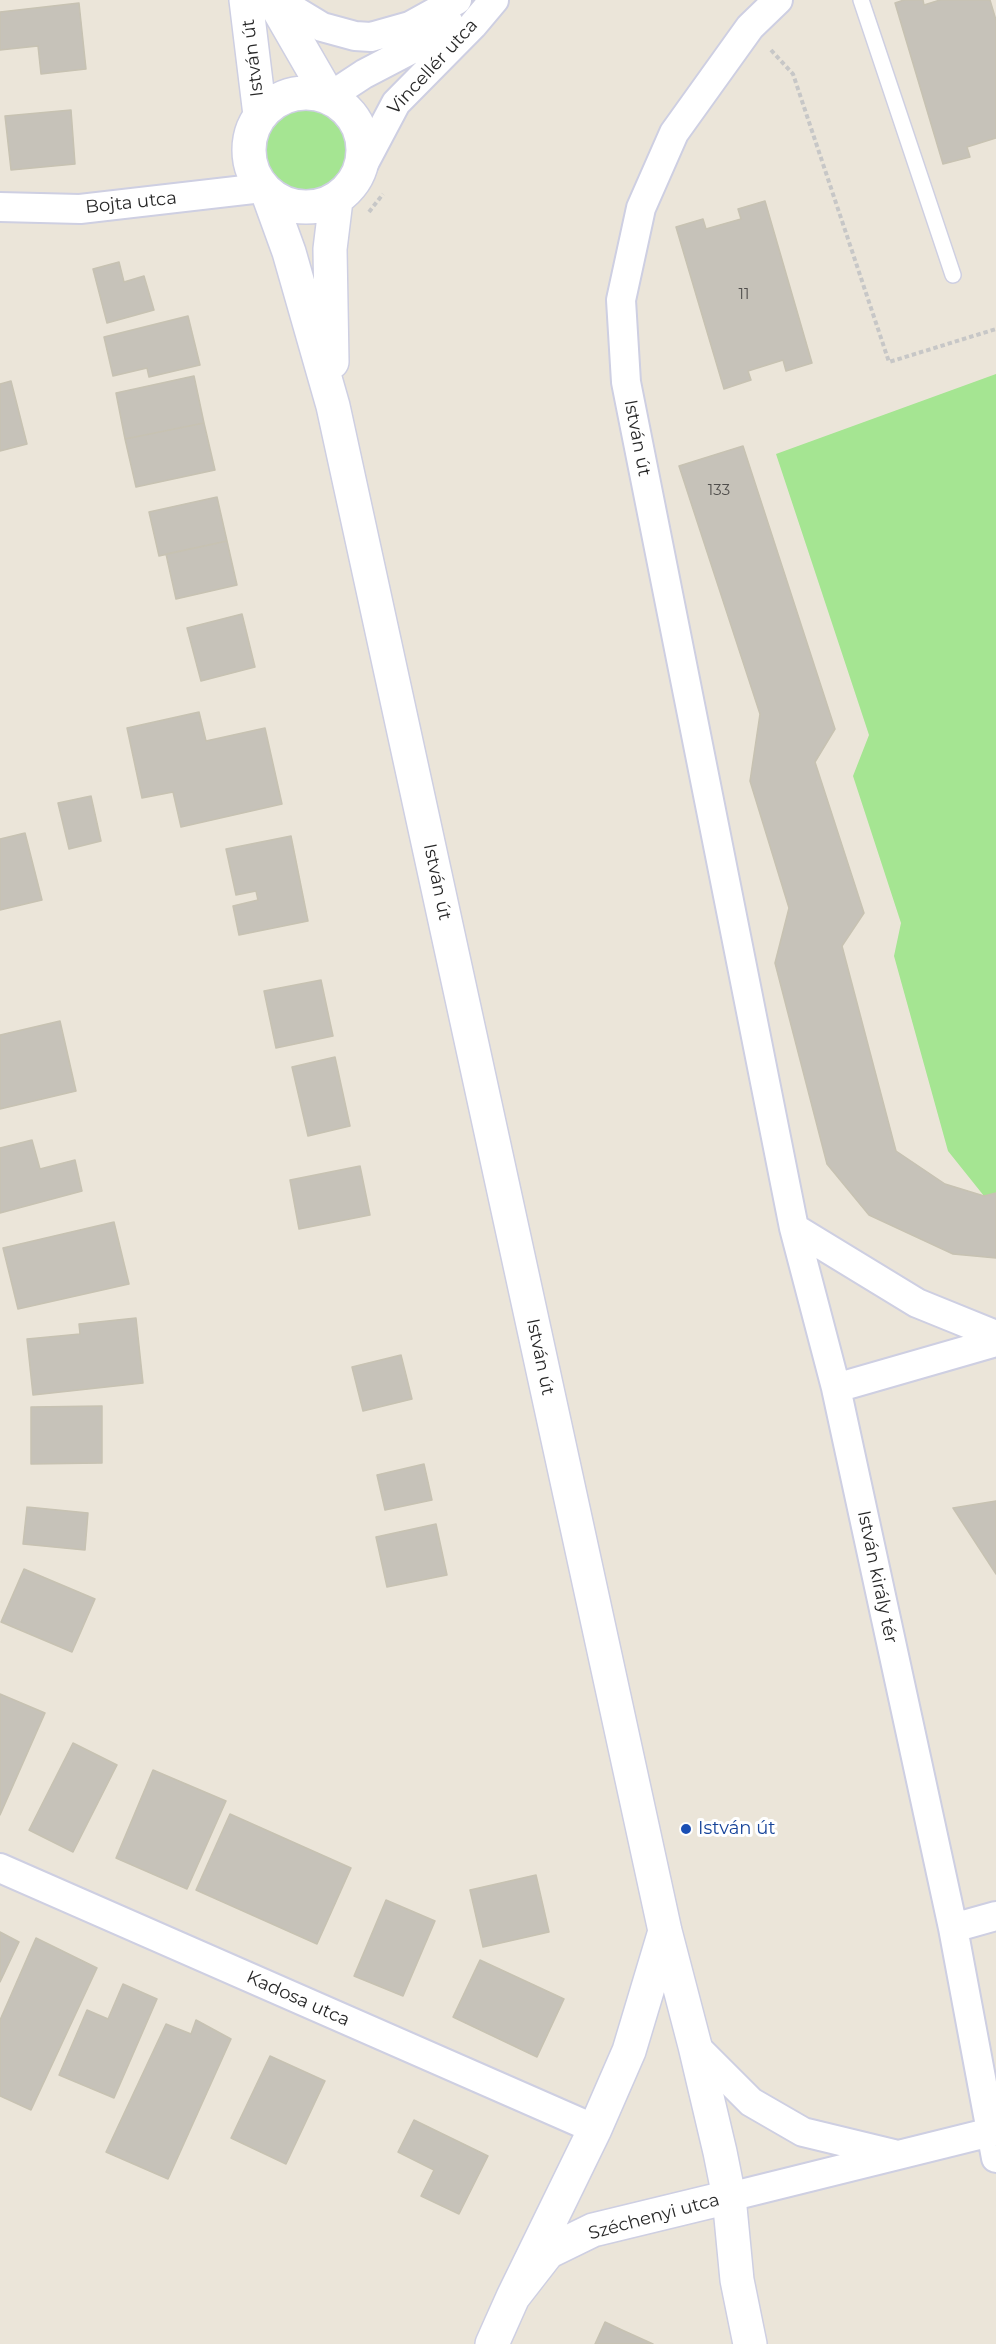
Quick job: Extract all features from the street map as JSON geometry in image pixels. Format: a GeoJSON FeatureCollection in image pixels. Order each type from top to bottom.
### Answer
{"type":"FeatureCollection","features":[{"type":"Feature","properties":{"kind":"street","name":"István út"},"geometry":{"type":"LineString","coordinates":[[246,0],[260,115]]}},
{"type":"Feature","properties":{"kind":"street","name":"István út"},"geometry":{"type":"LineString","coordinates":[[273,0],[329,97]]}},
{"type":"Feature","properties":{"kind":"street"},"geometry":{"type":"LineString","coordinates":[[286,0],[294,10],[322,27],[355,36],[371,37],[410,26],[457,0]]}},
{"type":"Feature","properties":{"kind":"street","name":"Vincellér utca"},"geometry":{"type":"LineString","coordinates":[[329,97],[364,74],[410,50],[476,0]]}},
{"type":"Feature","properties":{"kind":"street","name":"Vincellér utca"},"geometry":{"type":"LineString","coordinates":[[361,169],[396,103],[473,25],[494,0]]}},
{"type":"Feature","properties":{"kind":"street"},"geometry":{"type":"LineString","coordinates":[[750,27],[778,0]]}},
{"type":"Feature","properties":{"kind":"street","name":"István út"},"geometry":{"type":"LineString","coordinates":[[750,27],[674,133],[641,208],[621,300],[626,382],[794,1228],[836,1388]]}},
{"type":"Feature","properties":{"kind":"street"},"geometry":{"type":"LineString","coordinates":[[315,93],[329,97],[347,110],[359,127],[364,148],[361,169],[351,187],[336,200],[319,207],[301,208],[283,203],[265,191],[252,171],[248,152],[251,133],[260,115],[284,96],[315,93]]}},
{"type":"Feature","properties":{"kind":"street","name":"István út"},"geometry":{"type":"LineString","coordinates":[[265,191],[289,252],[333,406],[665,1930],[695,2046],[729,2197],[737,2280],[750,2344]]}},
{"type":"Feature","properties":{"kind":"street","name":"Bojta utca"},"geometry":{"type":"LineString","coordinates":[[0,207],[81,209],[265,191]]}},
{"type":"Feature","properties":{"kind":"street","name":"István út"},"geometry":{"type":"LineString","coordinates":[[333,406],[330,249],[336,200]]}},
{"type":"Feature","properties":{"kind":"street"},"geometry":{"type":"LineString","coordinates":[[794,1228],[917,1303],[996,1335]]}},
{"type":"Feature","properties":{"kind":"street"},"geometry":{"type":"LineString","coordinates":[[836,1388],[996,1342]]}},
{"type":"Feature","properties":{"kind":"street","name":"István király tér"},"geometry":{"type":"LineString","coordinates":[[836,1388],[953,1928]]}},
{"type":"Feature","properties":{"kind":"street","name":"Kadosa utca"},"geometry":{"type":"LineString","coordinates":[[0,1868],[595,2129]]}},
{"type":"Feature","properties":{"kind":"street"},"geometry":{"type":"LineString","coordinates":[[729,2197],[899,2155],[993,2145],[953,1928],[996,1916]]}},
{"type":"Feature","properties":{"kind":"street"},"geometry":{"type":"LineString","coordinates":[[513,2297],[595,2129],[629,2051],[665,1930]]}},
{"type":"Feature","properties":{"kind":"street"},"geometry":{"type":"LineString","coordinates":[[695,2046],[751,2102],[803,2132],[899,2155]]}},
{"type":"Feature","properties":{"kind":"street","name":"Széchenyi utca"},"geometry":{"type":"LineString","coordinates":[[492,2344],[513,2297],[548,2252],[593,2230],[729,2197]]}},
{"type":"Feature","properties":{"kind":"lane"},"geometry":{"type":"LineString","coordinates":[[861,0],[952,275]]}},
{"type":"Feature","properties":{"kind":"path"},"geometry":{"type":"LineString","coordinates":[[750,27],[793,74],[889,362],[996,329]]}},
{"type":"Feature","properties":{"kind":"green space"},"geometry":{"type":"Polygon","coordinates":[[[305,106],[328,113],[340,125],[347,148],[340,171],[328,183],[305,190],[282,183],[270,171],[263,148],[270,125],[282,113],[305,106]]]}},
{"type":"Feature","properties":{"kind":"green space"},"geometry":{"type":"Polygon","coordinates":[[[996,374],[996,1193],[984,1196],[948,1151],[894,956],[901,923],[853,776],[869,735],[776,454],[996,374]]]}},
{"type":"Feature","properties":{"kind":"building"},"geometry":{"type":"Polygon","coordinates":[[[904,0],[923,0],[924,5],[940,0],[990,0],[996,20],[996,138],[967,147],[970,157],[943,164],[895,3],[904,0]]]}},
{"type":"Feature","properties":{"kind":"building"},"geometry":{"type":"Polygon","coordinates":[[[79,3],[86,69],[41,74],[38,46],[0,50],[0,12],[79,3]]]}},
{"type":"Feature","properties":{"kind":"building"},"geometry":{"type":"Polygon","coordinates":[[[71,110],[75,164],[11,170],[5,116],[71,110]]]}},
{"type":"Feature","properties":{"kind":"building"},"geometry":{"type":"Polygon","coordinates":[[[765,201],[812,363],[786,371],[783,360],[748,371],[751,380],[724,389],[676,227],[703,219],[706,229],[741,219],[738,209],[765,201]]]}},
{"type":"Feature","properties":{"kind":"building"},"geometry":{"type":"Polygon","coordinates":[[[119,262],[124,282],[144,276],[154,310],[107,323],[93,269],[119,262]]]}},
{"type":"Feature","properties":{"kind":"building"},"geometry":{"type":"Polygon","coordinates":[[[188,316],[200,365],[149,377],[147,368],[113,376],[104,337],[188,316]]]}},
{"type":"Feature","properties":{"kind":"building"},"geometry":{"type":"Polygon","coordinates":[[[194,376],[204,423],[125,439],[116,393],[194,376]]]}},
{"type":"Feature","properties":{"kind":"building"},"geometry":{"type":"Polygon","coordinates":[[[11,381],[27,444],[0,451],[0,384],[11,381]]]}},
{"type":"Feature","properties":{"kind":"building"},"geometry":{"type":"Polygon","coordinates":[[[204,423],[215,470],[136,487],[125,439],[204,423]]]}},
{"type":"Feature","properties":{"kind":"building"},"geometry":{"type":"Polygon","coordinates":[[[743,446],[835,729],[815,762],[864,913],[842,946],[896,1151],[945,1184],[984,1196],[996,1193],[996,1258],[953,1254],[869,1215],[827,1164],[775,963],[789,908],[750,781],[760,714],[679,466],[743,446]]]}},
{"type":"Feature","properties":{"kind":"building"},"geometry":{"type":"Polygon","coordinates":[[[217,497],[227,541],[159,556],[149,512],[217,497]]]}},
{"type":"Feature","properties":{"kind":"building"},"geometry":{"type":"Polygon","coordinates":[[[227,541],[237,585],[176,599],[166,554],[227,541]]]}},
{"type":"Feature","properties":{"kind":"building"},"geometry":{"type":"Polygon","coordinates":[[[242,614],[255,667],[201,681],[187,628],[242,614]]]}},
{"type":"Feature","properties":{"kind":"building"},"geometry":{"type":"Polygon","coordinates":[[[199,712],[206,741],[265,728],[282,804],[181,827],[173,792],[142,798],[127,728],[199,712]]]}},
{"type":"Feature","properties":{"kind":"building"},"geometry":{"type":"Polygon","coordinates":[[[91,796],[101,841],[69,849],[58,803],[91,796]]]}},
{"type":"Feature","properties":{"kind":"building"},"geometry":{"type":"Polygon","coordinates":[[[25,833],[42,900],[0,910],[0,839],[25,833]]]}},
{"type":"Feature","properties":{"kind":"building"},"geometry":{"type":"Polygon","coordinates":[[[291,836],[308,921],[239,935],[233,906],[258,900],[256,891],[236,895],[226,849],[291,836]]]}},
{"type":"Feature","properties":{"kind":"building"},"geometry":{"type":"Polygon","coordinates":[[[321,980],[333,1036],[276,1048],[264,991],[321,980]]]}},
{"type":"Feature","properties":{"kind":"building"},"geometry":{"type":"Polygon","coordinates":[[[60,1021],[76,1091],[0,1109],[0,1035],[60,1021]]]}},
{"type":"Feature","properties":{"kind":"building"},"geometry":{"type":"Polygon","coordinates":[[[335,1057],[350,1126],[308,1136],[292,1067],[335,1057]]]}},
{"type":"Feature","properties":{"kind":"building"},"geometry":{"type":"Polygon","coordinates":[[[32,1140],[40,1169],[75,1160],[82,1191],[0,1213],[0,1148],[32,1140]]]}},
{"type":"Feature","properties":{"kind":"building"},"geometry":{"type":"Polygon","coordinates":[[[360,1166],[370,1215],[299,1229],[290,1180],[360,1166]]]}},
{"type":"Feature","properties":{"kind":"building"},"geometry":{"type":"Polygon","coordinates":[[[114,1222],[129,1284],[18,1309],[3,1248],[114,1222]]]}},
{"type":"Feature","properties":{"kind":"building"},"geometry":{"type":"Polygon","coordinates":[[[136,1318],[143,1383],[33,1395],[27,1339],[80,1334],[79,1324],[136,1318]]]}},
{"type":"Feature","properties":{"kind":"building"},"geometry":{"type":"Polygon","coordinates":[[[401,1355],[412,1399],[363,1411],[352,1367],[401,1355]]]}},
{"type":"Feature","properties":{"kind":"building"},"geometry":{"type":"Polygon","coordinates":[[[102,1406],[102,1463],[31,1464],[31,1407],[102,1406]]]}},
{"type":"Feature","properties":{"kind":"building"},"geometry":{"type":"Polygon","coordinates":[[[424,1464],[432,1500],[385,1510],[377,1475],[424,1464]]]}},
{"type":"Feature","properties":{"kind":"building"},"geometry":{"type":"Polygon","coordinates":[[[996,1501],[996,1574],[953,1508],[996,1501]]]}},
{"type":"Feature","properties":{"kind":"building"},"geometry":{"type":"Polygon","coordinates":[[[27,1507],[88,1513],[85,1550],[23,1544],[27,1507]]]}},
{"type":"Feature","properties":{"kind":"building"},"geometry":{"type":"Polygon","coordinates":[[[436,1524],[447,1575],[387,1587],[376,1537],[436,1524]]]}},
{"type":"Feature","properties":{"kind":"building"},"geometry":{"type":"Polygon","coordinates":[[[24,1569],[95,1599],[72,1652],[1,1622],[24,1569]]]}},
{"type":"Feature","properties":{"kind":"building"},"geometry":{"type":"Polygon","coordinates":[[[0,1694],[45,1713],[0,1815],[0,1694]]]}},
{"type":"Feature","properties":{"kind":"building"},"geometry":{"type":"Polygon","coordinates":[[[73,1743],[117,1765],[73,1852],[29,1830],[73,1743]]]}},
{"type":"Feature","properties":{"kind":"building"},"geometry":{"type":"Polygon","coordinates":[[[153,1770],[226,1801],[187,1889],[116,1858],[153,1770]]]}},
{"type":"Feature","properties":{"kind":"building"},"geometry":{"type":"Polygon","coordinates":[[[230,1814],[351,1868],[317,1944],[196,1890],[230,1814]]]}},
{"type":"Feature","properties":{"kind":"building"},"geometry":{"type":"Polygon","coordinates":[[[536,1875],[549,1932],[483,1947],[470,1890],[536,1875]]]}},
{"type":"Feature","properties":{"kind":"building"},"geometry":{"type":"Polygon","coordinates":[[[386,1900],[435,1921],[403,1996],[354,1976],[386,1900]]]}},
{"type":"Feature","properties":{"kind":"building"},"geometry":{"type":"Polygon","coordinates":[[[0,1932],[19,1942],[0,1982],[0,1932]]]}},
{"type":"Feature","properties":{"kind":"building"},"geometry":{"type":"Polygon","coordinates":[[[36,1938],[97,1968],[31,2110],[0,2096],[0,2020],[36,1938]]]}},
{"type":"Feature","properties":{"kind":"building"},"geometry":{"type":"Polygon","coordinates":[[[480,1960],[564,1999],[537,2057],[453,2017],[480,1960]]]}},
{"type":"Feature","properties":{"kind":"building"},"geometry":{"type":"Polygon","coordinates":[[[123,1984],[157,1999],[114,2098],[59,2075],[87,2010],[108,2019],[123,1984]]]}},
{"type":"Feature","properties":{"kind":"building"},"geometry":{"type":"Polygon","coordinates":[[[196,2020],[231,2039],[168,2179],[106,2152],[166,2024],[191,2034],[196,2020]]]}},
{"type":"Feature","properties":{"kind":"building"},"geometry":{"type":"Polygon","coordinates":[[[270,2056],[325,2081],[286,2164],[231,2138],[270,2056]]]}},
{"type":"Feature","properties":{"kind":"building"},"geometry":{"type":"Polygon","coordinates":[[[414,2120],[488,2156],[459,2214],[421,2196],[434,2170],[398,2152],[414,2120]]]}},
{"type":"Feature","properties":{"kind":"building"},"geometry":{"type":"Polygon","coordinates":[[[605,2322],[622,2330],[653,2344],[595,2344],[605,2322]]]}},
{"type":"Feature","properties":{"kind":"place","name":"István út"},"geometry":{"type":"Point","coordinates":[686,1829]}}]}
